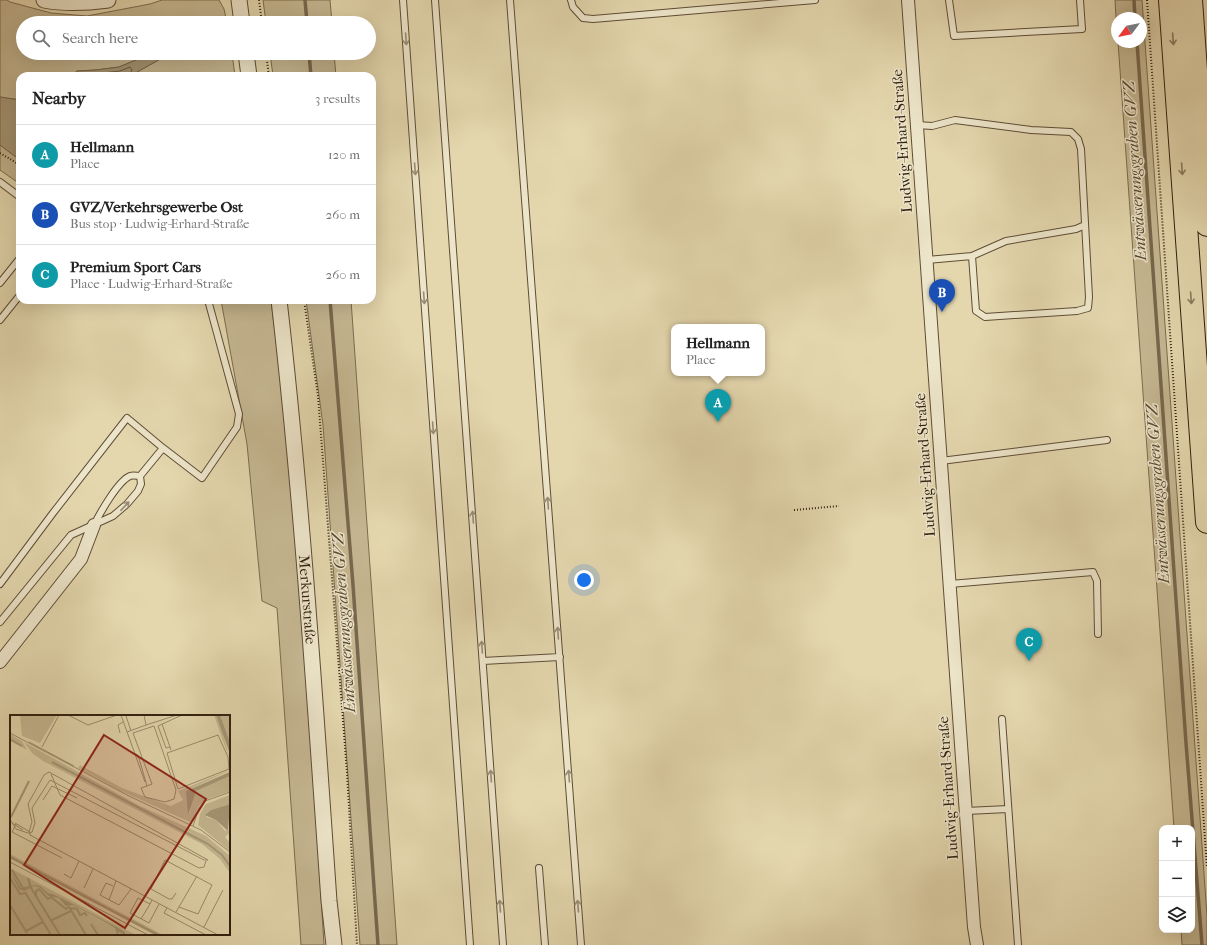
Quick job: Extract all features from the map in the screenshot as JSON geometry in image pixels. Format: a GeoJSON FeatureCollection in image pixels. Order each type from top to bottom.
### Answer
{"type":"FeatureCollection","features":[{"type":"Feature","properties":{"kind":"highway"},"geometry":{"type":"LineString","coordinates":[[1170,0],[1207,522]]}},
{"type":"Feature","properties":{"kind":"highway"},"geometry":{"type":"LineString","coordinates":[[1191,0],[1207,225]]}},
{"type":"Feature","properties":{"kind":"street"},"geometry":{"type":"LineString","coordinates":[[44,0],[69,3],[88,3],[108,0]]}},
{"type":"Feature","properties":{"kind":"street"},"geometry":{"type":"LineString","coordinates":[[239,0],[241,16]]}},
{"type":"Feature","properties":{"kind":"street","name":"Ludwig-Erhard-Straße"},"geometry":{"type":"LineString","coordinates":[[908,0],[966,811],[974,945]]}},
{"type":"Feature","properties":{"kind":"street"},"geometry":{"type":"LineString","coordinates":[[247,60],[248,72]]}},
{"type":"Feature","properties":{"kind":"street","name":"Merkurstraße"},"geometry":{"type":"LineString","coordinates":[[279,304],[289,384],[302,526],[329,901],[334,945]]}},
{"type":"Feature","properties":{"kind":"street"},"geometry":{"type":"LineString","coordinates":[[0,662],[81,559],[94,525]]}},
{"type":"Feature","properties":{"kind":"street","name":"Merkurstraße"},"geometry":{"type":"LineString","coordinates":[[329,901],[329,945]]}},
{"type":"Feature","properties":{"kind":"street","name":"Ludwig-Erhard-Straße"},"geometry":{"type":"LineString","coordinates":[[974,927],[977,945]]}},
{"type":"Feature","properties":{"kind":"lane"},"geometry":{"type":"LineString","coordinates":[[403,0],[470,945]]}},
{"type":"Feature","properties":{"kind":"lane"},"geometry":{"type":"LineString","coordinates":[[435,0],[503,945]]}},
{"type":"Feature","properties":{"kind":"lane"},"geometry":{"type":"LineString","coordinates":[[510,0],[581,945]]}},
{"type":"Feature","properties":{"kind":"lane"},"geometry":{"type":"LineString","coordinates":[[571,0],[573,7],[583,18],[593,19],[815,0]]}},
{"type":"Feature","properties":{"kind":"lane"},"geometry":{"type":"LineString","coordinates":[[949,0],[954,36],[1082,29],[1080,0]]}},
{"type":"Feature","properties":{"kind":"lane"},"geometry":{"type":"LineString","coordinates":[[917,125],[932,126],[955,120],[1031,130],[1071,132],[1078,139],[1081,149],[1089,297],[1088,308],[1077,311],[985,317],[976,311],[972,256]]}},
{"type":"Feature","properties":{"kind":"lane"},"geometry":{"type":"LineString","coordinates":[[0,182],[16,194]]}},
{"type":"Feature","properties":{"kind":"lane"},"geometry":{"type":"LineString","coordinates":[[927,260],[972,256],[1006,241],[1076,230],[1085,225]]}},
{"type":"Feature","properties":{"kind":"lane"},"geometry":{"type":"LineString","coordinates":[[0,283],[16,263]]}},
{"type":"Feature","properties":{"kind":"lane"},"geometry":{"type":"LineString","coordinates":[[0,320],[16,300]]}},
{"type":"Feature","properties":{"kind":"lane"},"geometry":{"type":"LineString","coordinates":[[0,584],[127,418],[202,478],[237,427],[239,414],[209,304]]}},
{"type":"Feature","properties":{"kind":"lane"},"geometry":{"type":"LineString","coordinates":[[941,461],[1107,440]]}},
{"type":"Feature","properties":{"kind":"lane"},"geometry":{"type":"LineString","coordinates":[[0,622],[71,535],[113,516],[127,504],[138,491],[141,484],[140,476],[163,448]]}},
{"type":"Feature","properties":{"kind":"lane"},"geometry":{"type":"LineString","coordinates":[[94,525],[103,506],[126,479],[131,476],[140,476]]}},
{"type":"Feature","properties":{"kind":"lane"},"geometry":{"type":"LineString","coordinates":[[950,584],[1093,572],[1097,581],[1098,634]]}},
{"type":"Feature","properties":{"kind":"lane"},"geometry":{"type":"LineString","coordinates":[[483,661],[560,657]]}},
{"type":"Feature","properties":{"kind":"lane"},"geometry":{"type":"LineString","coordinates":[[1002,719],[1018,945]]}},
{"type":"Feature","properties":{"kind":"lane"},"geometry":{"type":"LineString","coordinates":[[966,811],[1008,809]]}},
{"type":"Feature","properties":{"kind":"lane"},"geometry":{"type":"LineString","coordinates":[[539,868],[545,945]]}},
{"type":"Feature","properties":{"kind":"path"},"geometry":{"type":"LineString","coordinates":[[259,0],[261,16]]}},
{"type":"Feature","properties":{"kind":"path"},"geometry":{"type":"LineString","coordinates":[[1147,0],[1207,868]]}},
{"type":"Feature","properties":{"kind":"path"},"geometry":{"type":"LineString","coordinates":[[267,60],[268,72]]}},
{"type":"Feature","properties":{"kind":"path"},"geometry":{"type":"LineString","coordinates":[[0,153],[16,163]]}},
{"type":"Feature","properties":{"kind":"path"},"geometry":{"type":"LineString","coordinates":[[305,304],[318,396],[346,773],[357,945]]}},
{"type":"Feature","properties":{"kind":"path"},"geometry":{"type":"LineString","coordinates":[[794,510],[839,506]]}},
{"type":"Feature","properties":{"kind":"shaded area"},"geometry":{"type":"Polygon","coordinates":[[[0,0],[7,0],[51,13],[87,16],[16,16],[16,60],[136,60],[119,67],[96,70],[76,72],[16,72],[16,99],[0,97],[0,0]]]}},
{"type":"Feature","properties":{"kind":"shaded area"},"geometry":{"type":"Polygon","coordinates":[[[162,0],[219,0],[224,9],[226,16],[87,16],[150,4],[162,0]]]}},
{"type":"Feature","properties":{"kind":"shaded area"},"geometry":{"type":"Polygon","coordinates":[[[263,0],[330,0],[331,16],[265,16],[263,0]]]}},
{"type":"Feature","properties":{"kind":"shaded area"},"geometry":{"type":"Polygon","coordinates":[[[1115,0],[1142,0],[1143,12],[1116,12],[1115,0]]]}},
{"type":"Feature","properties":{"kind":"shaded area"},"geometry":{"type":"Polygon","coordinates":[[[1118,48],[1145,48],[1207,916],[1207,945],[1182,945],[1181,933],[1195,933],[1195,825],[1174,825],[1118,48]]]}},
{"type":"Feature","properties":{"kind":"shaded area"},"geometry":{"type":"Polygon","coordinates":[[[159,60],[233,60],[234,72],[137,72],[159,60]]]}},
{"type":"Feature","properties":{"kind":"shaded area"},"geometry":{"type":"Polygon","coordinates":[[[271,60],[335,60],[336,72],[272,72],[271,60]]]}},
{"type":"Feature","properties":{"kind":"shaded area"},"geometry":{"type":"Polygon","coordinates":[[[0,145],[16,157],[16,181],[0,170],[0,145]]]}},
{"type":"Feature","properties":{"kind":"shaded area"},"geometry":{"type":"Polygon","coordinates":[[[222,304],[271,304],[289,461],[303,622],[324,945],[301,945],[277,608],[262,601],[247,444],[222,304]]]}},
{"type":"Feature","properties":{"kind":"shaded area"},"geometry":{"type":"Polygon","coordinates":[[[307,304],[351,304],[397,945],[360,945],[323,425],[307,304]]]}},
{"type":"Feature","properties":{"kind":"water"},"geometry":{"type":"Polygon","coordinates":[[[136,60],[159,60],[137,72],[76,72],[77,71],[119,67],[136,60]]]}},
{"type":"Feature","properties":{"kind":"water"},"geometry":{"type":"Polygon","coordinates":[[[0,97],[16,99],[16,157],[0,145],[0,97]]]}},
{"type":"Feature","properties":{"kind":"waterway","name":"Entwässerungsgraben GVZ"},"geometry":{"type":"LineString","coordinates":[[305,0],[306,16]]}},
{"type":"Feature","properties":{"kind":"waterway","name":"Entwässerungsgraben GVZ"},"geometry":{"type":"LineString","coordinates":[[1134,0],[1135,12]]}},
{"type":"Feature","properties":{"kind":"waterway","name":"Entwässerungsgraben GVZ"},"geometry":{"type":"LineString","coordinates":[[1137,48],[1186,743],[1202,945]]}},
{"type":"Feature","properties":{"kind":"waterway","name":"Entwässerungsgraben GVZ"},"geometry":{"type":"LineString","coordinates":[[310,60],[311,72]]}},
{"type":"Feature","properties":{"kind":"waterway","name":"Entwässerungsgraben GVZ"},"geometry":{"type":"LineString","coordinates":[[330,304],[353,585],[378,945]]}},
{"type":"Feature","properties":{"kind":"place","name":"GVZ/Verkehrsgewerbe Ost"},"geometry":{"type":"Point","coordinates":[942,312]}},
{"type":"Feature","properties":{"kind":"place","name":"Hellmann"},"geometry":{"type":"Point","coordinates":[718,422]}},
{"type":"Feature","properties":{"kind":"place","name":"Premium Sport Cars"},"geometry":{"type":"Point","coordinates":[1029,661]}}]}
